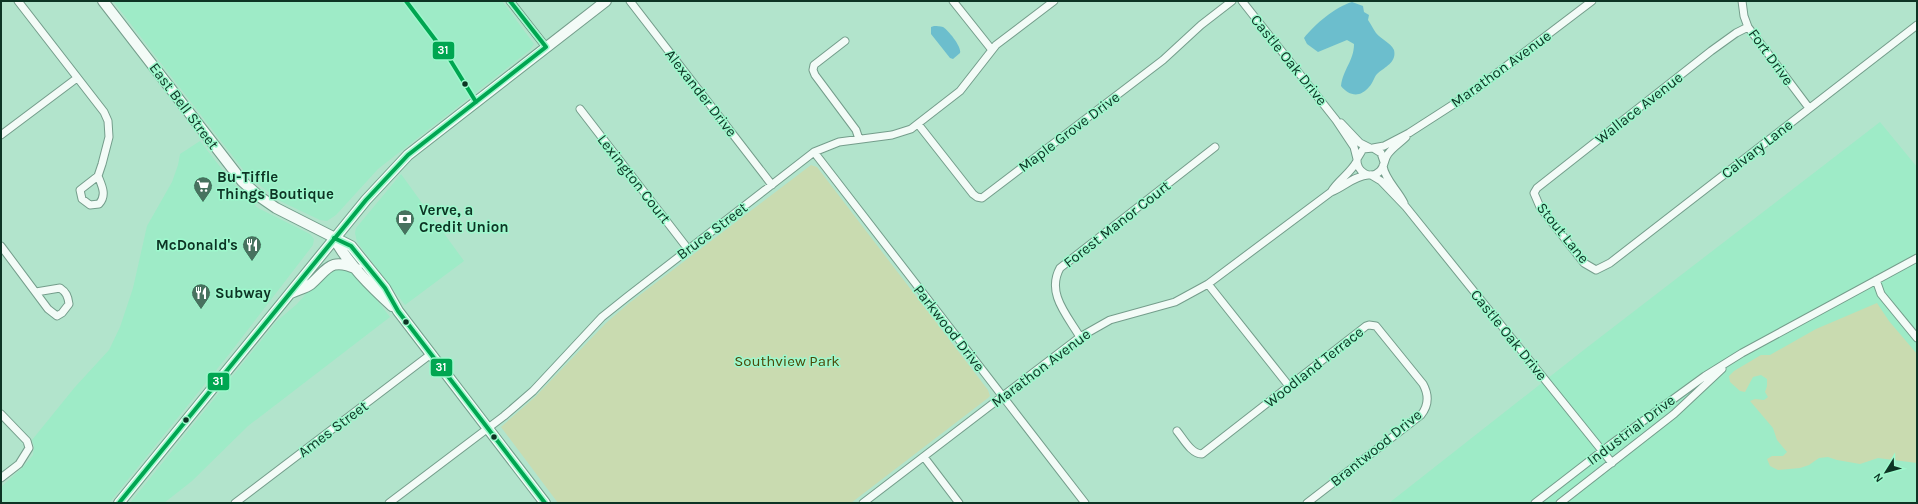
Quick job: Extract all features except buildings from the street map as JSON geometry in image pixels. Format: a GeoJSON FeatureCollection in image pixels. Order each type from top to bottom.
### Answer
{"type":"FeatureCollection","features":[{"type":"Feature","properties":{"kind":"main road","name":"East Bell Street"},"geometry":{"type":"LineString","coordinates":[[103,1],[242,180],[260,197],[276,208],[352,246],[385,288],[398,311]]}},
{"type":"Feature","properties":{"kind":"main road"},"geometry":{"type":"LineString","coordinates":[[119,503],[334,238],[366,200],[408,156],[606,1]]}},
{"type":"Feature","properties":{"kind":"main road"},"geometry":{"type":"LineString","coordinates":[[334,238],[342,252],[378,294],[398,311],[544,503]]}},
{"type":"Feature","properties":{"kind":"main road"},"geometry":{"type":"LineString","coordinates":[[289,294],[310,285],[324,270],[334,265],[344,265],[357,269]]}},
{"type":"Feature","properties":{"kind":"street"},"geometry":{"type":"LineString","coordinates":[[18,1],[100,107],[108,121],[109,137],[98,176]]}},
{"type":"Feature","properties":{"kind":"street"},"geometry":{"type":"LineString","coordinates":[[510,1],[546,47]]}},
{"type":"Feature","properties":{"kind":"street","name":"Alexander Drive"},"geometry":{"type":"LineString","coordinates":[[630,1],[772,185]]}},
{"type":"Feature","properties":{"kind":"street"},"geometry":{"type":"LineString","coordinates":[[953,1],[992,50]]}},
{"type":"Feature","properties":{"kind":"street","name":"Bruce Street"},"geometry":{"type":"LineString","coordinates":[[389,503],[533,391],[602,317],[814,152],[839,142],[902,133],[918,124],[960,91],[992,50],[1054,1]]}},
{"type":"Feature","properties":{"kind":"street","name":"Maple Grove Drive"},"geometry":{"type":"LineString","coordinates":[[918,124],[974,194],[977,197],[982,198],[1163,60],[1201,25],[1232,1]]}},
{"type":"Feature","properties":{"kind":"street","name":"Castle Oak Drive"},"geometry":{"type":"LineString","coordinates":[[1242,1],[1336,120],[1354,147],[1357,160]]}},
{"type":"Feature","properties":{"kind":"street","name":"Fort Drive"},"geometry":{"type":"LineString","coordinates":[[1742,1],[1744,16],[1748,27],[1809,108]]}},
{"type":"Feature","properties":{"kind":"street","name":"Marathon Avenue"},"geometry":{"type":"LineString","coordinates":[[1371,148],[1384,146],[1409,133],[1487,82],[1590,2]]}},
{"type":"Feature","properties":{"kind":"street","name":"Calvary Lane"},"geometry":{"type":"LineString","coordinates":[[1596,270],[1610,264],[1917,25]]}},
{"type":"Feature","properties":{"kind":"street","name":"Wallace Avenue"},"geometry":{"type":"LineString","coordinates":[[1534,193],[1542,183],[1710,51],[1736,33],[1748,27]]}},
{"type":"Feature","properties":{"kind":"street"},"geometry":{"type":"LineString","coordinates":[[845,41],[814,65],[813,70],[815,75],[856,130],[859,138]]}},
{"type":"Feature","properties":{"kind":"street"},"geometry":{"type":"LineString","coordinates":[[1,135],[77,78]]}},
{"type":"Feature","properties":{"kind":"street","name":"Lexington Court"},"geometry":{"type":"LineString","coordinates":[[580,109],[688,249]]}},
{"type":"Feature","properties":{"kind":"street","name":"Castle Oak Drive"},"geometry":{"type":"LineString","coordinates":[[1336,120],[1360,143],[1371,148]]}},
{"type":"Feature","properties":{"kind":"street","name":"Marathon Avenue"},"geometry":{"type":"LineString","coordinates":[[1384,164],[1389,152],[1409,133]]}},
{"type":"Feature","properties":{"kind":"street","name":"Forest Manor Court"},"geometry":{"type":"LineString","coordinates":[[1080,336],[1061,306],[1055,293],[1055,280],[1060,268],[1216,147]]}},
{"type":"Feature","properties":{"kind":"street"},"geometry":{"type":"LineString","coordinates":[[1371,148],[1381,153],[1384,164],[1378,172],[1369,175],[1360,170],[1357,160],[1361,151],[1371,148]]}},
{"type":"Feature","properties":{"kind":"street","name":"Parkwood Drive"},"geometry":{"type":"LineString","coordinates":[[814,152],[1085,503]]}},
{"type":"Feature","properties":{"kind":"street","name":"Marathon Avenue"},"geometry":{"type":"LineString","coordinates":[[1331,192],[1337,183],[1351,170],[1357,160]]}},
{"type":"Feature","properties":{"kind":"street","name":"Castle Oak Drive"},"geometry":{"type":"LineString","coordinates":[[1384,164],[1386,177],[1400,195],[1406,207]]}},
{"type":"Feature","properties":{"kind":"street","name":"Castle Oak Drive"},"geometry":{"type":"LineString","coordinates":[[1369,175],[1381,181],[1406,207],[1612,463]]}},
{"type":"Feature","properties":{"kind":"street","name":"Marathon Avenue"},"geometry":{"type":"LineString","coordinates":[[864,503],[1080,336],[1110,320],[1175,302],[1208,284],[1331,192],[1340,189],[1357,177],[1369,175]]}},
{"type":"Feature","properties":{"kind":"street","name":"Stout Lane"},"geometry":{"type":"LineString","coordinates":[[1534,193],[1540,206],[1584,263],[1596,270]]}},
{"type":"Feature","properties":{"kind":"street"},"geometry":{"type":"LineString","coordinates":[[1,246],[48,308],[57,316],[62,313],[69,304],[65,291],[60,288],[36,292]]}},
{"type":"Feature","properties":{"kind":"street","name":"Industrial Drive"},"geometry":{"type":"LineString","coordinates":[[1535,503],[1602,451],[1693,384],[1731,360],[1917,258]]}},
{"type":"Feature","properties":{"kind":"street"},"geometry":{"type":"LineString","coordinates":[[1876,280],[1881,294],[1917,338]]}},
{"type":"Feature","properties":{"kind":"street"},"geometry":{"type":"LineString","coordinates":[[1208,284],[1290,386]]}},
{"type":"Feature","properties":{"kind":"street","name":"Woodland Terrace"},"geometry":{"type":"LineString","coordinates":[[1177,431],[1193,450],[1198,454],[1202,454],[1366,326],[1373,325],[1423,384],[1428,395],[1426,408]]}},
{"type":"Feature","properties":{"kind":"street","name":"Ames Street"},"geometry":{"type":"LineString","coordinates":[[235,503],[431,354]]}},
{"type":"Feature","properties":{"kind":"street","name":"Industrial Drive"},"geometry":{"type":"LineString","coordinates":[[1560,503],[1674,414],[1731,360]]}},
{"type":"Feature","properties":{"kind":"street","name":"Brantwood Drive"},"geometry":{"type":"LineString","coordinates":[[1307,503],[1421,414],[1426,408]]}},
{"type":"Feature","properties":{"kind":"street"},"geometry":{"type":"LineString","coordinates":[[1,414],[27,441],[29,448],[24,458],[1,478]]}},
{"type":"Feature","properties":{"kind":"street"},"geometry":{"type":"LineString","coordinates":[[924,457],[959,503]]}},
{"type":"Feature","properties":{"kind":"shaded area"},"geometry":{"type":"Polygon","coordinates":[[[113,1],[502,1],[534,44],[530,50],[378,169],[336,215],[327,221],[320,220],[280,201],[248,176],[113,1]]]}},
{"type":"Feature","properties":{"kind":"shaded area"},"geometry":{"type":"Polygon","coordinates":[[[1880,122],[1917,167],[1917,503],[1389,503],[1585,349],[1880,122]]]}},
{"type":"Feature","properties":{"kind":"shaded area"},"geometry":{"type":"Polygon","coordinates":[[[200,141],[232,182],[250,201],[258,208],[310,234],[314,239],[313,245],[230,353],[109,503],[1,503],[1,487],[23,467],[33,455],[34,447],[32,440],[75,387],[109,350],[120,327],[133,288],[147,226],[172,182],[180,154],[200,141]]]}},
{"type":"Feature","properties":{"kind":"shaded area"},"geometry":{"type":"Polygon","coordinates":[[[401,174],[464,261],[405,305],[357,242],[355,233],[356,228],[401,174]]]}},
{"type":"Feature","properties":{"kind":"shaded area"},"geometry":{"type":"Polygon","coordinates":[[[330,269],[348,269],[363,282],[390,317],[248,426],[192,481],[164,503],[130,503],[277,321],[297,304],[324,273],[330,269]]]}},
{"type":"Feature","properties":{"kind":"green space","name":"Southview Park"},"geometry":{"type":"Polygon","coordinates":[[[811,165],[817,167],[988,390],[990,396],[851,503],[558,503],[501,427],[535,397],[606,323],[628,304],[811,165]]]}},
{"type":"Feature","properties":{"kind":"green space"},"geometry":{"type":"Polygon","coordinates":[[[1877,303],[1889,321],[1917,354],[1917,463],[1878,458],[1860,464],[1828,457],[1819,458],[1809,465],[1800,468],[1778,470],[1770,466],[1767,459],[1772,456],[1783,456],[1787,452],[1777,440],[1773,428],[1750,401],[1755,399],[1764,400],[1768,397],[1765,392],[1767,379],[1761,375],[1753,377],[1745,392],[1740,391],[1730,382],[1729,376],[1734,371],[1761,355],[1770,355],[1816,329],[1877,303]]]}},
{"type":"Feature","properties":{"kind":"water"},"geometry":{"type":"Polygon","coordinates":[[[1352,2],[1363,6],[1364,12],[1369,15],[1368,20],[1375,31],[1394,50],[1394,58],[1392,61],[1377,74],[1366,91],[1358,94],[1351,94],[1341,86],[1354,50],[1354,44],[1347,40],[1318,52],[1307,44],[1304,38],[1326,17],[1339,8],[1352,2]]]}},
{"type":"Feature","properties":{"kind":"water"},"geometry":{"type":"Polygon","coordinates":[[[940,26],[946,29],[957,43],[960,53],[953,59],[950,58],[931,34],[931,27],[940,26]]]}},
{"type":"Feature","properties":{"kind":"transit line","name":"31"},"geometry":{"type":"LineString","coordinates":[[406,1],[449,58],[476,102]]}},
{"type":"Feature","properties":{"kind":"transit line","name":"31"},"geometry":{"type":"LineString","coordinates":[[510,1],[546,47]]}},
{"type":"Feature","properties":{"kind":"transit line","name":"31"},"geometry":{"type":"LineString","coordinates":[[119,503],[366,200],[408,155],[546,47]]}},
{"type":"Feature","properties":{"kind":"transit line","name":"31"},"geometry":{"type":"LineString","coordinates":[[334,238],[351,246],[385,288],[398,311],[545,503]]}},
{"type":"Feature","properties":{"kind":"place","name":"Bu-Tiffle Things Boutique"},"geometry":{"type":"Point","coordinates":[203,203]}},
{"type":"Feature","properties":{"kind":"place","name":"Verve, a Credit Union"},"geometry":{"type":"Point","coordinates":[405,236]}},
{"type":"Feature","properties":{"kind":"place","name":"McDonald's"},"geometry":{"type":"Point","coordinates":[252,262]}},
{"type":"Feature","properties":{"kind":"place","name":"Subway"},"geometry":{"type":"Point","coordinates":[201,310]}}]}
